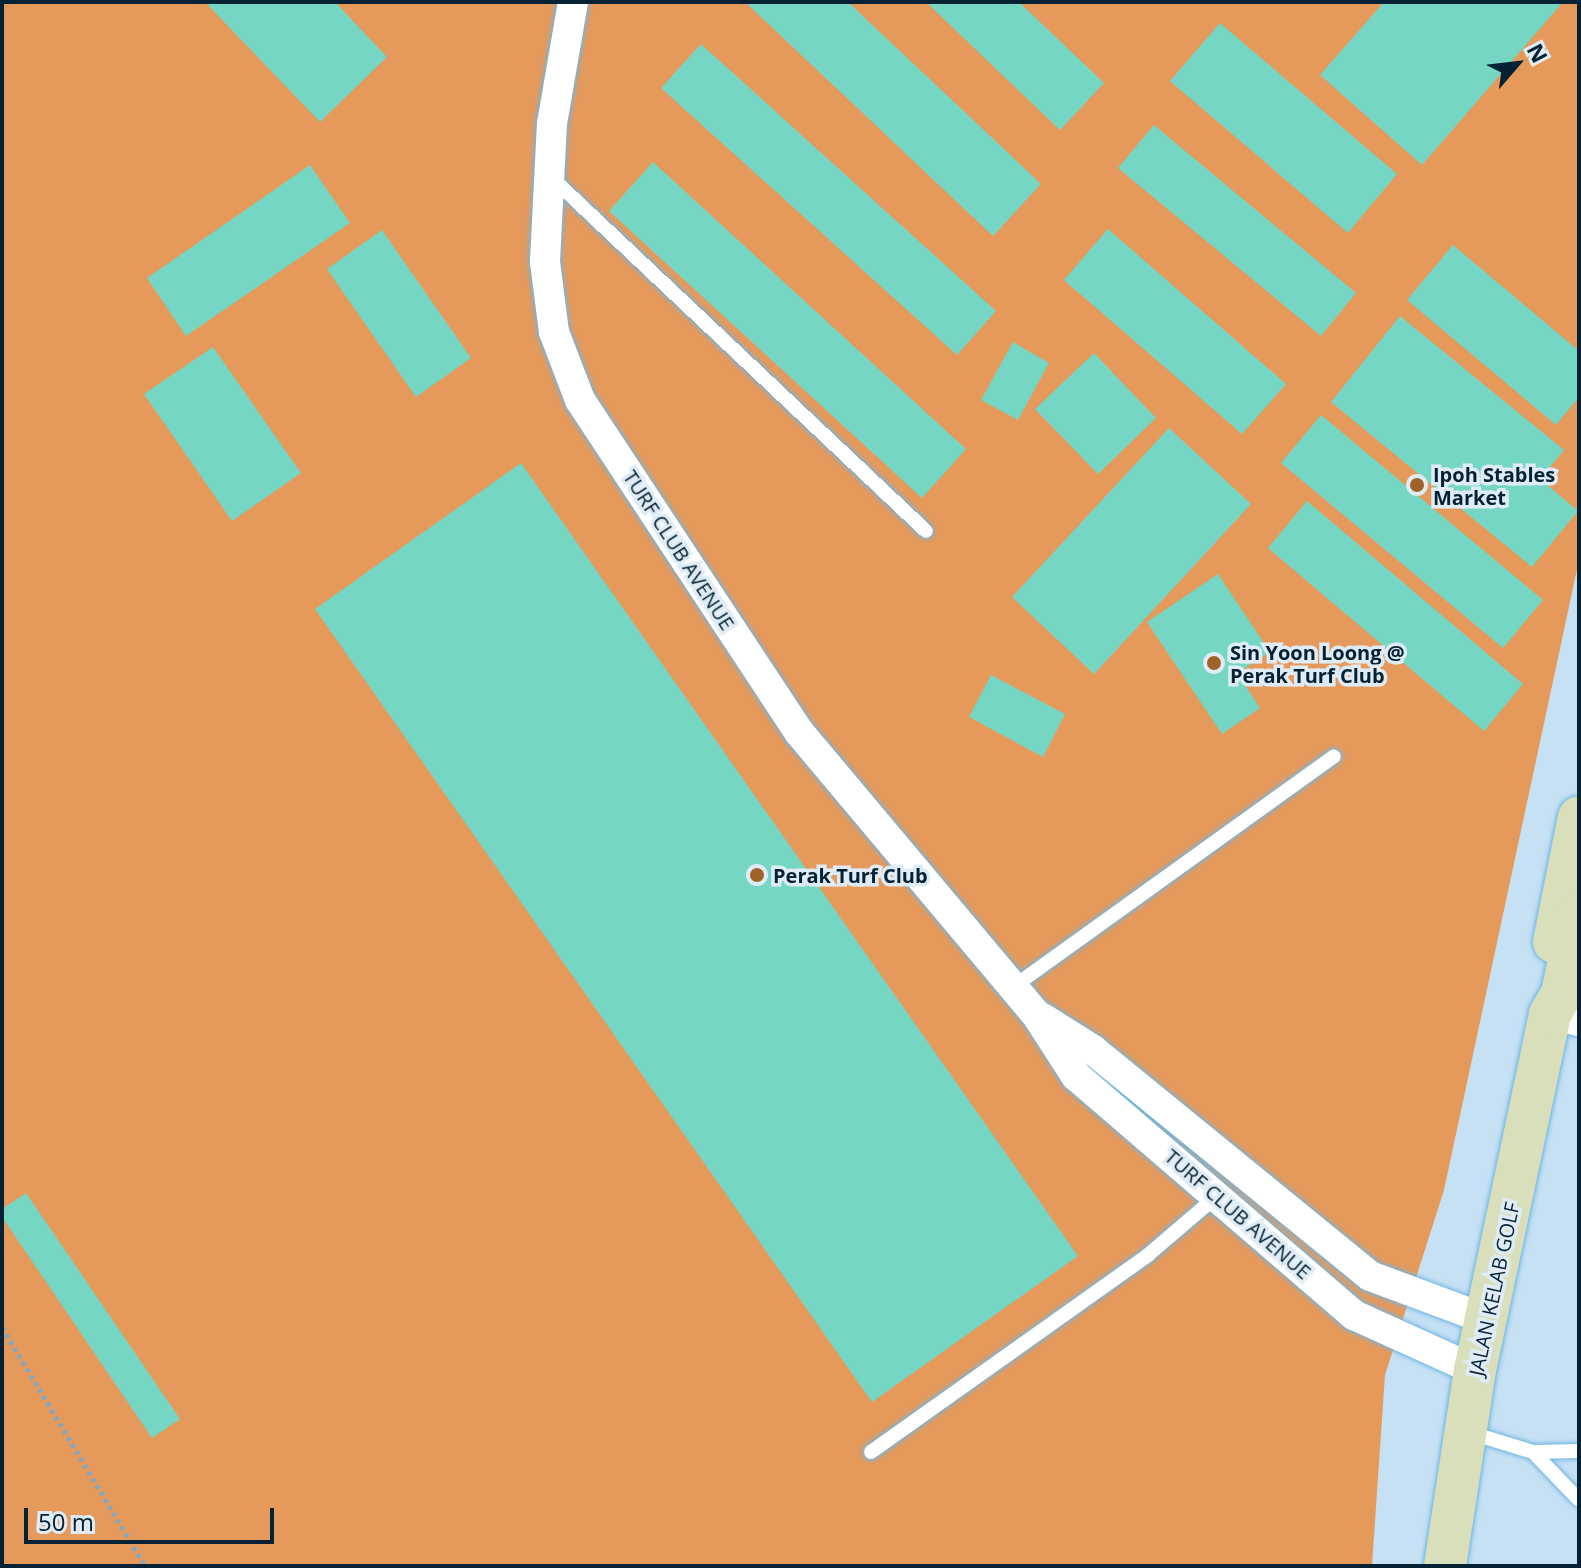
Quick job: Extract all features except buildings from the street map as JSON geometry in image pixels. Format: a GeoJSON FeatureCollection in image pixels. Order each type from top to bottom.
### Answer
{"type":"FeatureCollection","features":[{"type":"Feature","properties":{"kind":"street","name":"TURF CLUB AVENUE"},"geometry":{"type":"LineString","coordinates":[[573,2],[552,123],[545,262],[554,332],[580,400],[799,732],[1036,1014],[1076,1076],[1354,1315],[1475,1370]]}},
{"type":"Feature","properties":{"kind":"street","name":"JALAN KELAB GOLF"},"geometry":{"type":"LineString","coordinates":[[1564,1018],[1545,989],[1579,817]]}},
{"type":"Feature","properties":{"kind":"street","name":"JALAN KELAB GOLF"},"geometry":{"type":"LineString","coordinates":[[1445,1566],[1468,1432],[1475,1370],[1564,1018],[1562,993],[1579,913]]}},
{"type":"Feature","properties":{"kind":"street","name":"TURF CLUB AVENUE"},"geometry":{"type":"LineString","coordinates":[[1036,1014],[1093,1050],[1370,1276],[1488,1320]]}},
{"type":"Feature","properties":{"kind":"lane"},"geometry":{"type":"LineString","coordinates":[[549,175],[926,531]]}},
{"type":"Feature","properties":{"kind":"lane"},"geometry":{"type":"LineString","coordinates":[[1013,987],[1334,756]]}},
{"type":"Feature","properties":{"kind":"lane"},"geometry":{"type":"LineString","coordinates":[[871,1452],[1148,1255],[1218,1195]]}},
{"type":"Feature","properties":{"kind":"lane"},"geometry":{"type":"LineString","coordinates":[[1468,1432],[1533,1452],[1579,1451]]}},
{"type":"Feature","properties":{"kind":"lane"},"geometry":{"type":"LineString","coordinates":[[1533,1452],[1579,1500]]}},
{"type":"Feature","properties":{"kind":"path"},"geometry":{"type":"LineString","coordinates":[[2,1327],[145,1566]]}},
{"type":"Feature","properties":{"kind":"shaded area","name":"Perak Turf Club"},"geometry":{"type":"Polygon","coordinates":[[[2,2],[1579,2],[1579,560],[1444,1190],[1385,1375],[1372,1566],[2,1566],[2,2]]]}},
{"type":"Feature","properties":{"kind":"place","name":"Ipoh Stables Market"},"geometry":{"type":"Point","coordinates":[1417,485]}},
{"type":"Feature","properties":{"kind":"place","name":"Sin Yoon Loong @ Perak Turf Club"},"geometry":{"type":"Point","coordinates":[1214,663]}},
{"type":"Feature","properties":{"kind":"place","name":"Perak Turf Club"},"geometry":{"type":"Point","coordinates":[757,875]}}]}
